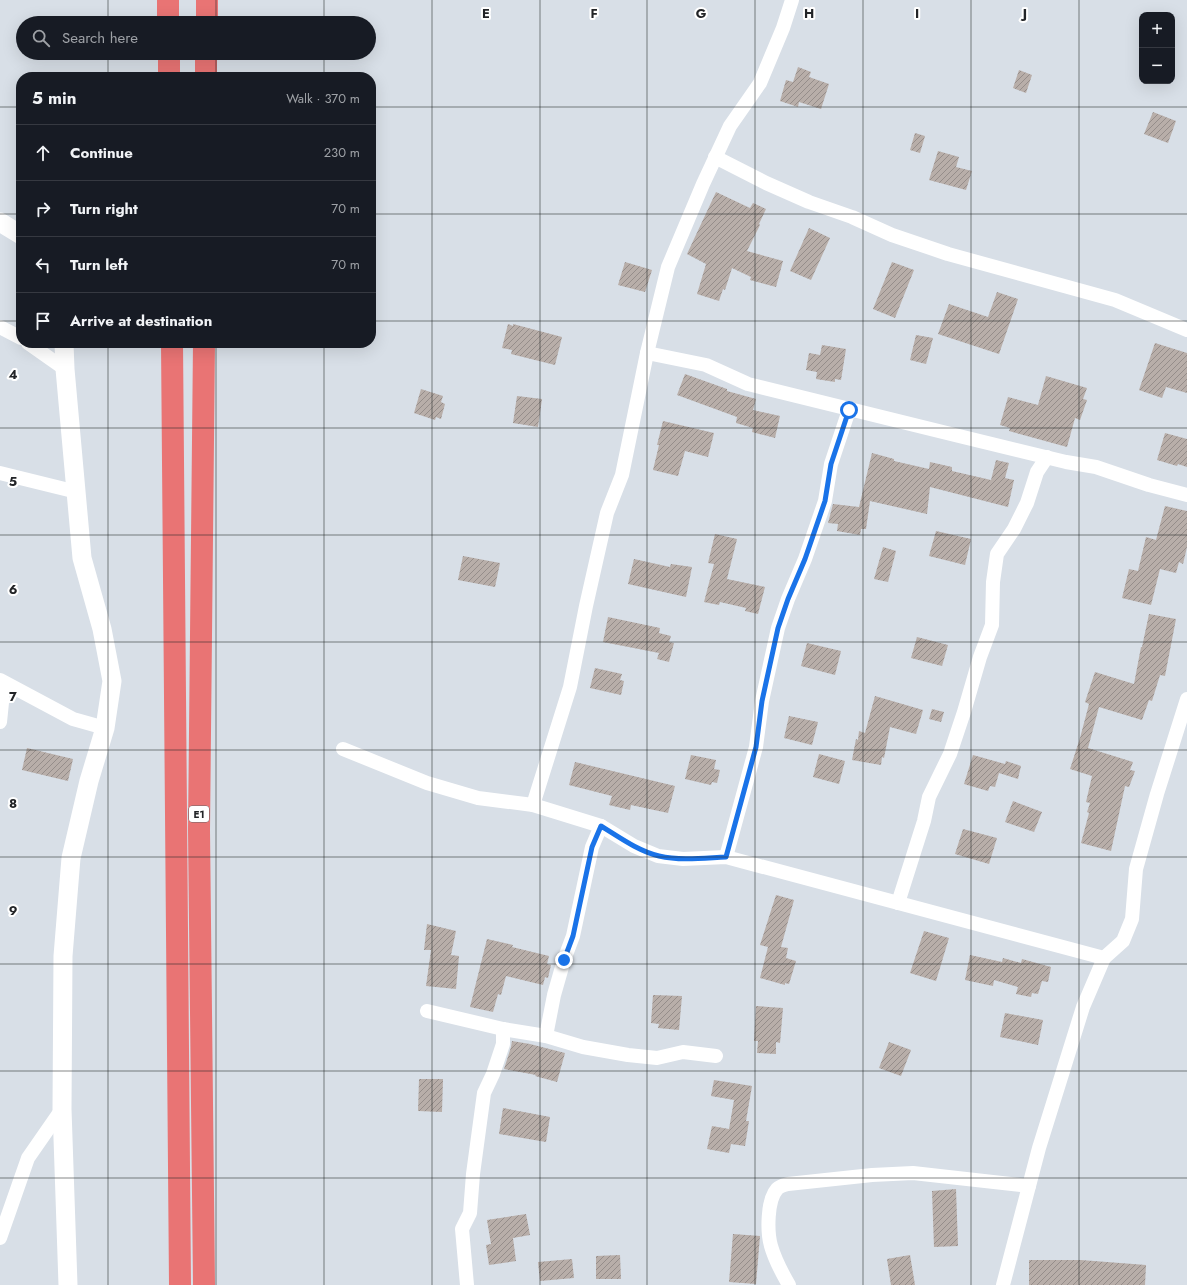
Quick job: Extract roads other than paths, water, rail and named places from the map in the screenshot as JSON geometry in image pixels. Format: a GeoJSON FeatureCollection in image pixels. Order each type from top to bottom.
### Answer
{"type":"FeatureCollection","features":[{"type":"Feature","properties":{"kind":"highway"},"geometry":{"type":"LineString","coordinates":[[168,0],[168,16]]}},
{"type":"Feature","properties":{"kind":"highway"},"geometry":{"type":"LineString","coordinates":[[207,0],[207,16]]}},
{"type":"Feature","properties":{"kind":"highway"},"geometry":{"type":"LineString","coordinates":[[169,60],[169,72]]}},
{"type":"Feature","properties":{"kind":"highway"},"geometry":{"type":"LineString","coordinates":[[206,60],[206,72]]}},
{"type":"Feature","properties":{"kind":"highway","name":"E1"},"geometry":{"type":"LineString","coordinates":[[172,348],[180,1285]]}},
{"type":"Feature","properties":{"kind":"highway","name":"E1"},"geometry":{"type":"LineString","coordinates":[[204,348],[199,830],[204,1285]]}},
{"type":"Feature","properties":{"kind":"street"},"geometry":{"type":"LineString","coordinates":[[533,805],[570,686],[607,513],[622,475],[647,353],[668,267],[715,157],[730,126],[760,83],[783,28],[792,0]]}},
{"type":"Feature","properties":{"kind":"street"},"geometry":{"type":"LineString","coordinates":[[715,157],[766,183],[809,202],[852,217],[892,235],[948,254],[1115,300],[1187,330]]}},
{"type":"Feature","properties":{"kind":"street"},"geometry":{"type":"LineString","coordinates":[[0,222],[16,232]]}},
{"type":"Feature","properties":{"kind":"street"},"geometry":{"type":"LineString","coordinates":[[0,327],[16,335]]}},
{"type":"Feature","properties":{"kind":"street"},"geometry":{"type":"LineString","coordinates":[[35,348],[65,369]]}},
{"type":"Feature","properties":{"kind":"street"},"geometry":{"type":"LineString","coordinates":[[64,348],[82,558],[102,629],[112,681],[105,728],[89,781],[71,858],[62,956],[62,1109],[68,1285]]}},
{"type":"Feature","properties":{"kind":"street"},"geometry":{"type":"LineString","coordinates":[[647,353],[706,365],[748,384],[1047,458],[1096,467],[1149,485],[1187,495]]}},
{"type":"Feature","properties":{"kind":"street"},"geometry":{"type":"LineString","coordinates":[[726,857],[756,747],[762,701],[778,628],[788,599],[805,559],[825,501],[831,464],[849,410]]}},
{"type":"Feature","properties":{"kind":"street"},"geometry":{"type":"LineString","coordinates":[[898,903],[924,821],[929,797],[950,754],[980,657],[992,625],[993,582],[997,554],[1014,529],[1027,503],[1037,472],[1047,458]]}},
{"type":"Feature","properties":{"kind":"street"},"geometry":{"type":"LineString","coordinates":[[0,473],[77,492]]}},
{"type":"Feature","properties":{"kind":"street"},"geometry":{"type":"LineString","coordinates":[[0,722],[2,682],[73,719],[105,728]]}},
{"type":"Feature","properties":{"kind":"street"},"geometry":{"type":"LineString","coordinates":[[1003,1285],[1039,1148],[1083,1006],[1104,958],[1123,941],[1132,919],[1136,869],[1157,794],[1187,699]]}},
{"type":"Feature","properties":{"kind":"street"},"geometry":{"type":"LineString","coordinates":[[343,749],[427,783],[478,798],[533,805],[601,826],[634,846],[658,856],[683,859],[726,857],[758,864],[1104,958]]}},
{"type":"Feature","properties":{"kind":"street"},"geometry":{"type":"LineString","coordinates":[[546,1036],[554,996],[564,960],[573,936],[592,847],[601,826]]}},
{"type":"Feature","properties":{"kind":"street"},"geometry":{"type":"LineString","coordinates":[[427,1011],[503,1029],[546,1036],[583,1047],[628,1055],[657,1058],[683,1052],[716,1056]]}},
{"type":"Feature","properties":{"kind":"street"},"geometry":{"type":"LineString","coordinates":[[467,1285],[462,1229],[470,1213],[473,1174],[484,1093],[494,1074],[503,1044],[503,1029]]}},
{"type":"Feature","properties":{"kind":"street"},"geometry":{"type":"LineString","coordinates":[[0,1238],[28,1158],[62,1109]]}},
{"type":"Feature","properties":{"kind":"street"},"geometry":{"type":"LineString","coordinates":[[789,1285],[770,1245],[769,1216],[771,1198],[778,1188],[788,1184],[913,1173],[1030,1186]]}}]}
